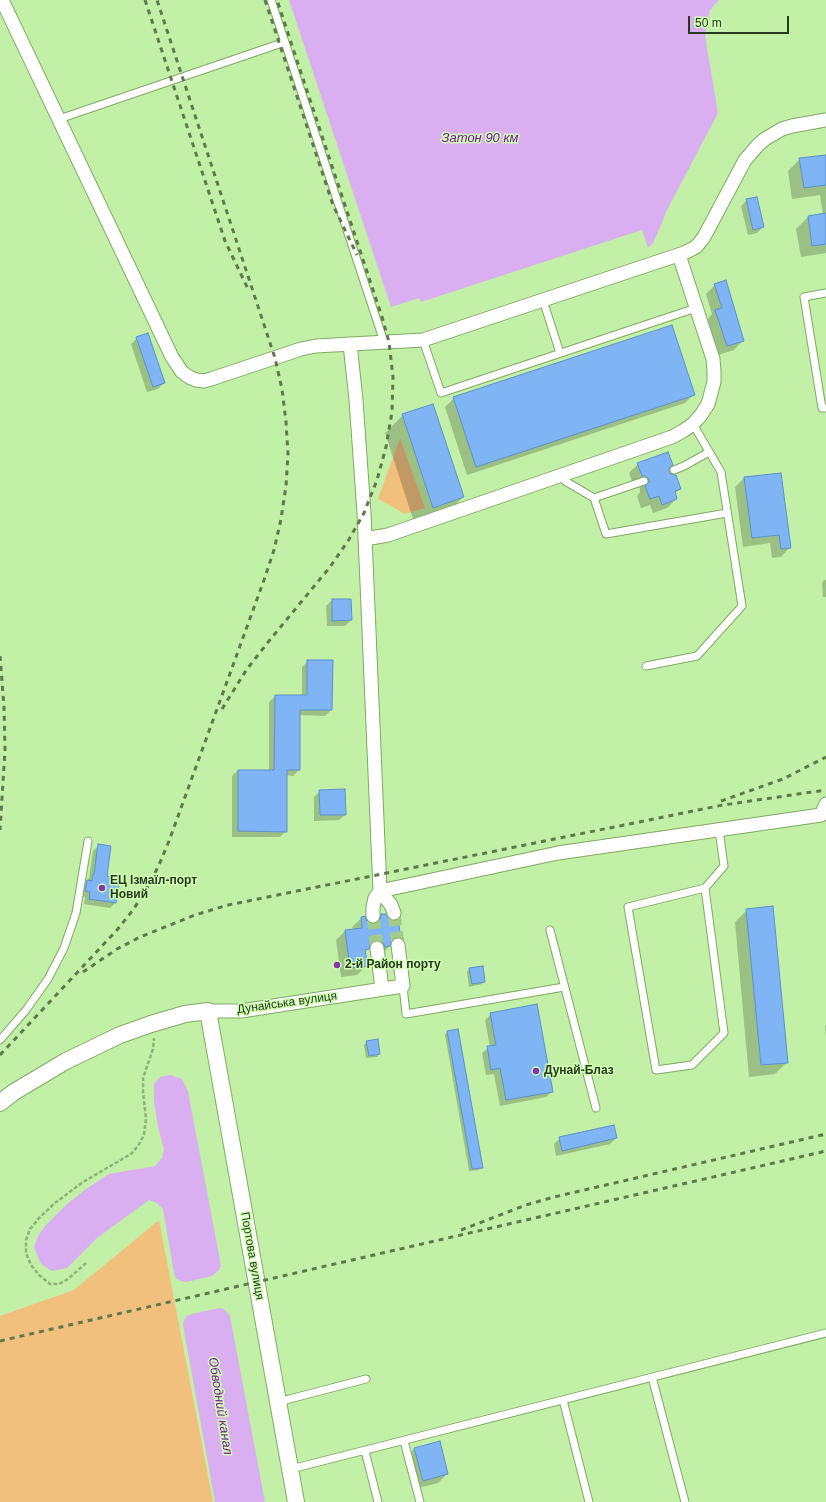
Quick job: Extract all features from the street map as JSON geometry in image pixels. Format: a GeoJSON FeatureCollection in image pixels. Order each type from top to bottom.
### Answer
{"type":"FeatureCollection","features":[{"type":"Feature","properties":{"kind":"street"},"geometry":{"type":"LineString","coordinates":[[2,0],[172,358],[182,372],[188,377],[196,380],[204,381],[301,349],[316,346],[423,340],[690,251],[700,242],[745,160],[758,145],[782,129],[826,120]]}},
{"type":"Feature","properties":{"kind":"street"},"geometry":{"type":"LineString","coordinates":[[365,539],[388,535],[672,437],[683,432],[693,424],[708,404],[714,382],[713,359],[679,255]]}},
{"type":"Feature","properties":{"kind":"street"},"geometry":{"type":"LineString","coordinates":[[350,344],[361,456],[380,891],[391,905],[394,913]]}},
{"type":"Feature","properties":{"kind":"street"},"geometry":{"type":"LineString","coordinates":[[373,916],[375,898],[380,891],[558,853],[719,830],[824,811]]}},
{"type":"Feature","properties":{"kind":"street"},"geometry":{"type":"LineString","coordinates":[[398,945],[403,986]]}},
{"type":"Feature","properties":{"kind":"street"},"geometry":{"type":"LineString","coordinates":[[377,948],[382,989]]}},
{"type":"Feature","properties":{"kind":"street","name":"Дунайська вулиця"},"geometry":{"type":"LineString","coordinates":[[0,1103],[27,1084],[66,1061],[114,1038],[151,1024],[185,1014],[208,1011],[241,1012],[403,986]]}},
{"type":"Feature","properties":{"kind":"street","name":"Портова вулиця"},"geometry":{"type":"LineString","coordinates":[[208,1011],[296,1502]]}},
{"type":"Feature","properties":{"kind":"lane"},"geometry":{"type":"LineString","coordinates":[[271,0],[384,342]]}},
{"type":"Feature","properties":{"kind":"lane"},"geometry":{"type":"LineString","coordinates":[[59,119],[285,42]]}},
{"type":"Feature","properties":{"kind":"lane"},"geometry":{"type":"LineString","coordinates":[[826,294],[804,297],[822,408],[826,408]]}},
{"type":"Feature","properties":{"kind":"lane"},"geometry":{"type":"LineString","coordinates":[[543,300],[560,353]]}},
{"type":"Feature","properties":{"kind":"lane"},"geometry":{"type":"LineString","coordinates":[[423,340],[441,393],[696,308]]}},
{"type":"Feature","properties":{"kind":"lane"},"geometry":{"type":"LineString","coordinates":[[646,666],[697,656],[742,606],[721,472],[693,424]]}},
{"type":"Feature","properties":{"kind":"lane"},"geometry":{"type":"LineString","coordinates":[[674,470],[709,452]]}},
{"type":"Feature","properties":{"kind":"lane"},"geometry":{"type":"LineString","coordinates":[[563,474],[566,481],[594,498],[606,534],[727,513]]}},
{"type":"Feature","properties":{"kind":"lane"},"geometry":{"type":"LineString","coordinates":[[594,498],[644,481]]}},
{"type":"Feature","properties":{"kind":"lane"},"geometry":{"type":"LineString","coordinates":[[705,888],[724,1033],[692,1065],[656,1070],[628,907],[705,888],[724,866],[719,830]]}},
{"type":"Feature","properties":{"kind":"lane"},"geometry":{"type":"LineString","coordinates":[[0,1040],[26,1010],[48,979],[64,948],[76,913],[88,841]]}},
{"type":"Feature","properties":{"kind":"lane"},"geometry":{"type":"LineString","coordinates":[[550,930],[596,1108]]}},
{"type":"Feature","properties":{"kind":"lane"},"geometry":{"type":"LineString","coordinates":[[403,986],[406,1014],[564,987]]}},
{"type":"Feature","properties":{"kind":"lane"},"geometry":{"type":"LineString","coordinates":[[290,1469],[826,1333]]}},
{"type":"Feature","properties":{"kind":"lane"},"geometry":{"type":"LineString","coordinates":[[652,1377],[685,1502]]}},
{"type":"Feature","properties":{"kind":"lane"},"geometry":{"type":"LineString","coordinates":[[278,1402],[366,1379]]}},
{"type":"Feature","properties":{"kind":"lane"},"geometry":{"type":"LineString","coordinates":[[563,1400],[589,1502]]}},
{"type":"Feature","properties":{"kind":"lane"},"geometry":{"type":"LineString","coordinates":[[404,1441],[420,1502]]}},
{"type":"Feature","properties":{"kind":"lane"},"geometry":{"type":"LineString","coordinates":[[365,1450],[378,1502]]}},
{"type":"Feature","properties":{"kind":"path"},"geometry":{"type":"LineString","coordinates":[[86,1263],[68,1279],[59,1284],[50,1284],[39,1275],[31,1265],[26,1253],[26,1240],[30,1229],[55,1203],[83,1182],[131,1154],[138,1146],[144,1135],[146,1119],[143,1078],[154,1045],[153,1029],[151,1024]]}},
{"type":"Feature","properties":{"kind":"shaded area"},"geometry":{"type":"Polygon","coordinates":[[[400,438],[425,508],[405,514],[378,499],[400,438]]]}},
{"type":"Feature","properties":{"kind":"shaded area"},"geometry":{"type":"Polygon","coordinates":[[[159,1220],[213,1502],[0,1502],[0,1316],[74,1290],[159,1220]]]}},
{"type":"Feature","properties":{"kind":"water","name":"Затон 90 км"},"geometry":{"type":"Polygon","coordinates":[[[289,0],[719,0],[710,10],[705,36],[718,113],[667,210],[653,243],[648,248],[642,230],[421,302],[419,298],[391,307],[289,0]]]}},
{"type":"Feature","properties":{"kind":"water"},"geometry":{"type":"Polygon","coordinates":[[[170,1075],[182,1079],[188,1091],[221,1266],[219,1270],[212,1276],[186,1282],[176,1278],[163,1209],[157,1203],[149,1200],[97,1238],[67,1268],[52,1271],[41,1264],[34,1247],[38,1236],[45,1226],[65,1206],[86,1189],[109,1174],[155,1166],[162,1158],[164,1149],[158,1127],[154,1101],[154,1084],[160,1077],[170,1075]]]}},
{"type":"Feature","properties":{"kind":"water","name":"Обводний канал"},"geometry":{"type":"Polygon","coordinates":[[[219,1308],[224,1309],[230,1316],[265,1502],[215,1502],[183,1325],[187,1316],[219,1308]]]}},
{"type":"Feature","properties":{"kind":"building"},"geometry":{"type":"Polygon","coordinates":[[[826,155],[826,185],[804,188],[799,158],[826,155]]]}},
{"type":"Feature","properties":{"kind":"building"},"geometry":{"type":"Polygon","coordinates":[[[757,197],[764,227],[753,230],[746,199],[757,197]]]}},
{"type":"Feature","properties":{"kind":"building"},"geometry":{"type":"Polygon","coordinates":[[[826,213],[826,244],[812,246],[808,216],[826,213]]]}},
{"type":"Feature","properties":{"kind":"building"},"geometry":{"type":"Polygon","coordinates":[[[726,280],[744,341],[727,346],[715,310],[722,308],[714,284],[726,280]]]}},
{"type":"Feature","properties":{"kind":"building"},"geometry":{"type":"Polygon","coordinates":[[[672,325],[695,395],[476,467],[453,397],[672,325]]]}},
{"type":"Feature","properties":{"kind":"building"},"geometry":{"type":"Polygon","coordinates":[[[148,333],[165,383],[153,387],[136,337],[148,333]]]}},
{"type":"Feature","properties":{"kind":"building"},"geometry":{"type":"Polygon","coordinates":[[[433,404],[464,497],[433,508],[402,414],[433,404]]]}},
{"type":"Feature","properties":{"kind":"building"},"geometry":{"type":"Polygon","coordinates":[[[668,452],[673,465],[670,467],[669,471],[671,474],[676,475],[681,489],[675,491],[677,499],[662,505],[659,496],[650,499],[645,486],[649,482],[649,479],[642,476],[637,463],[668,452]]]}},
{"type":"Feature","properties":{"kind":"building"},"geometry":{"type":"Polygon","coordinates":[[[781,473],[791,548],[781,549],[779,535],[752,538],[744,477],[781,473]]]}},
{"type":"Feature","properties":{"kind":"building"},"geometry":{"type":"Polygon","coordinates":[[[332,599],[351,599],[352,620],[332,621],[332,599]]]}},
{"type":"Feature","properties":{"kind":"building"},"geometry":{"type":"Polygon","coordinates":[[[307,660],[333,660],[332,710],[300,710],[300,770],[287,770],[287,832],[238,831],[238,770],[274,770],[275,695],[307,695],[307,660]]]}},
{"type":"Feature","properties":{"kind":"building"},"geometry":{"type":"Polygon","coordinates":[[[345,789],[346,815],[320,815],[319,790],[345,789]]]}},
{"type":"Feature","properties":{"kind":"building","name":"ЕЦ Ізмаїл-порт Новий"},"geometry":{"type":"Polygon","coordinates":[[[98,844],[111,846],[107,876],[120,878],[116,903],[89,899],[90,892],[85,891],[87,880],[92,881],[94,874],[98,844]]]}},
{"type":"Feature","properties":{"kind":"building"},"geometry":{"type":"Polygon","coordinates":[[[773,906],[788,1063],[761,1065],[746,909],[773,906]]]}},
{"type":"Feature","properties":{"kind":"building"},"geometry":{"type":"Polygon","coordinates":[[[381,914],[386,914],[392,921],[398,919],[401,938],[397,937],[393,939],[390,946],[385,947],[380,941],[373,941],[369,949],[365,950],[368,966],[350,968],[345,930],[362,928],[361,917],[365,916],[369,923],[377,923],[380,920],[381,914]]]}},
{"type":"Feature","properties":{"kind":"building"},"geometry":{"type":"Polygon","coordinates":[[[483,966],[485,982],[472,984],[469,968],[483,966]]]}},
{"type":"Feature","properties":{"kind":"building"},"geometry":{"type":"Polygon","coordinates":[[[537,1004],[553,1092],[506,1100],[500,1068],[491,1070],[487,1046],[496,1045],[490,1013],[537,1004]]]}},
{"type":"Feature","properties":{"kind":"building"},"geometry":{"type":"Polygon","coordinates":[[[458,1029],[483,1168],[472,1169],[447,1031],[458,1029]]]}},
{"type":"Feature","properties":{"kind":"building"},"geometry":{"type":"Polygon","coordinates":[[[378,1039],[380,1054],[369,1056],[366,1041],[378,1039]]]}},
{"type":"Feature","properties":{"kind":"building"},"geometry":{"type":"Polygon","coordinates":[[[614,1125],[617,1138],[562,1151],[559,1137],[614,1125]]]}},
{"type":"Feature","properties":{"kind":"building"},"geometry":{"type":"Polygon","coordinates":[[[440,1441],[448,1474],[423,1481],[414,1448],[440,1441]]]}},
{"type":"Feature","properties":{"kind":"tunnel"},"geometry":{"type":"LineString","coordinates":[[394,913],[398,945]]}},
{"type":"Feature","properties":{"kind":"tunnel"},"geometry":{"type":"LineString","coordinates":[[373,916],[377,948]]}},
{"type":"Feature","properties":{"kind":"railway"},"geometry":{"type":"LineString","coordinates":[[145,0],[225,241],[249,291]]}},
{"type":"Feature","properties":{"kind":"railway"},"geometry":{"type":"LineString","coordinates":[[0,1055],[117,930],[133,910],[159,865],[264,580],[274,550],[286,486],[288,454],[286,422],[282,389],[275,358],[157,0]]}},
{"type":"Feature","properties":{"kind":"railway"},"geometry":{"type":"LineString","coordinates":[[265,0],[333,205],[357,255]]}},
{"type":"Feature","properties":{"kind":"railway"},"geometry":{"type":"LineString","coordinates":[[222,709],[247,669],[330,567],[348,541],[364,513],[377,480],[386,447],[392,412],[393,377],[389,342],[277,0]]}},
{"type":"Feature","properties":{"kind":"railway"},"geometry":{"type":"LineString","coordinates":[[0,656],[4,707],[5,750],[0,830]]}},
{"type":"Feature","properties":{"kind":"railway"},"geometry":{"type":"LineString","coordinates":[[721,801],[783,779],[826,757]]}},
{"type":"Feature","properties":{"kind":"railway"},"geometry":{"type":"LineString","coordinates":[[83,972],[117,949],[140,937],[195,915],[228,905],[723,805],[826,790]]}},
{"type":"Feature","properties":{"kind":"railway"},"geometry":{"type":"LineString","coordinates":[[461,1230],[526,1205],[554,1197],[826,1134]]}},
{"type":"Feature","properties":{"kind":"railway"},"geometry":{"type":"LineString","coordinates":[[0,1341],[826,1151]]}},
{"type":"Feature","properties":{"kind":"place","name":"ЕЦ Ізмаїл-порт Новий"},"geometry":{"type":"Point","coordinates":[102,888]}},
{"type":"Feature","properties":{"kind":"place","name":"2-й Район порту"},"geometry":{"type":"Point","coordinates":[337,965]}},
{"type":"Feature","properties":{"kind":"place","name":"Дунай-Блаз"},"geometry":{"type":"Point","coordinates":[536,1071]}}]}
